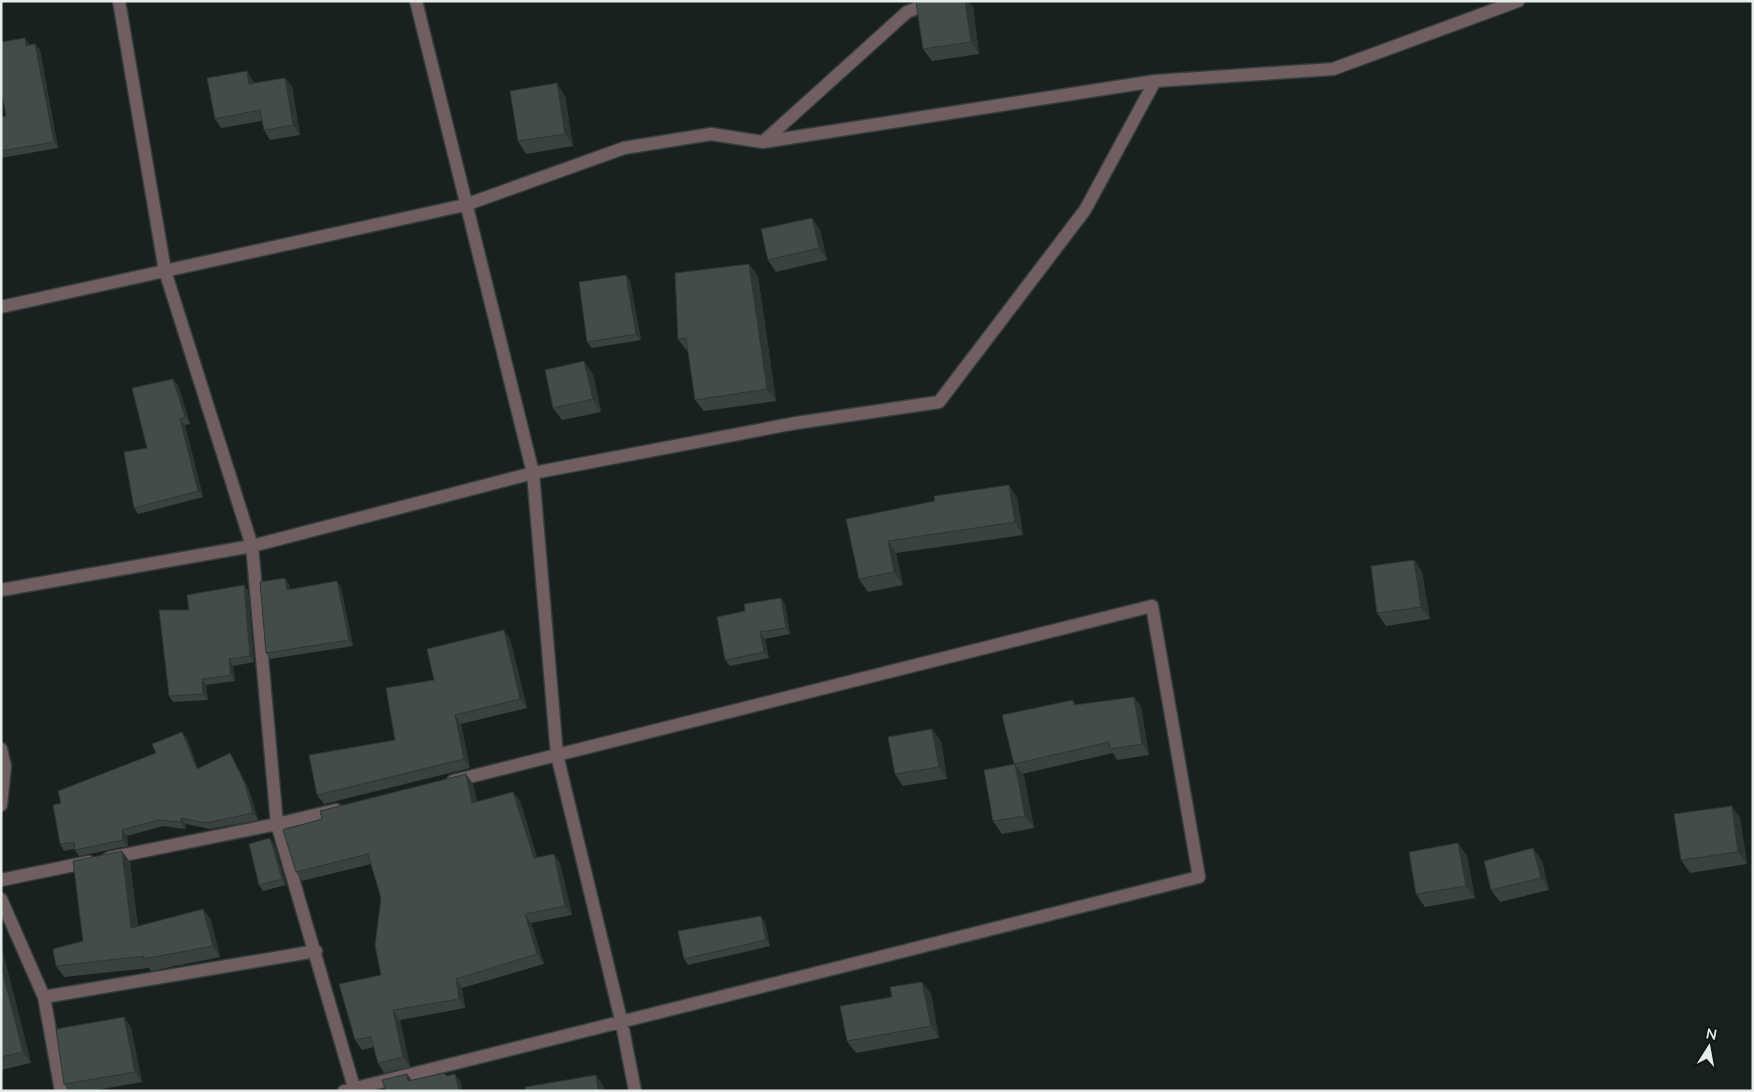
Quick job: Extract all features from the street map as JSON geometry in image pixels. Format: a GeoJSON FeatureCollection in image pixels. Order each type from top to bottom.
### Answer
{"type":"FeatureCollection","features":[{"type":"Feature","properties":{"kind":"street"},"geometry":{"type":"LineString","coordinates":[[119,1],[165,271],[252,546],[277,824],[316,951],[351,1090],[622,1024],[848,964],[1200,877],[1152,606],[441,784]]}},
{"type":"Feature","properties":{"kind":"street"},"geometry":{"type":"LineString","coordinates":[[416,1],[465,204],[534,473],[557,755],[622,1024],[635,1091]]}},
{"type":"Feature","properties":{"kind":"street"},"geometry":{"type":"LineString","coordinates":[[763,142],[907,12],[935,1]]}},
{"type":"Feature","properties":{"kind":"street"},"geometry":{"type":"LineString","coordinates":[[1,308],[465,204],[624,148],[711,134],[763,142],[1155,81],[1334,69],[1518,1]]}},
{"type":"Feature","properties":{"kind":"street"},"geometry":{"type":"LineString","coordinates":[[1,590],[252,546],[534,473],[796,423],[939,402],[1085,210],[1155,81]]}},
{"type":"Feature","properties":{"kind":"street"},"geometry":{"type":"LineString","coordinates":[[1,749],[5,766],[1,805]]}},
{"type":"Feature","properties":{"kind":"street"},"geometry":{"type":"LineString","coordinates":[[1,880],[277,824],[345,808]]}},
{"type":"Feature","properties":{"kind":"street"},"geometry":{"type":"LineString","coordinates":[[1,899],[44,997],[61,1091]]}},
{"type":"Feature","properties":{"kind":"street"},"geometry":{"type":"LineString","coordinates":[[44,997],[316,951]]}},
{"type":"Feature","properties":{"kind":"building"},"geometry":{"type":"Polygon","coordinates":[[[965,1],[971,42],[923,49],[916,2],[965,1]]]}},
{"type":"Feature","properties":{"kind":"building"},"geometry":{"type":"Polygon","coordinates":[[[25,38],[26,46],[35,44],[54,142],[1,151],[1,117],[6,116],[1,89],[1,42],[25,38]]]}},
{"type":"Feature","properties":{"kind":"building"},"geometry":{"type":"Polygon","coordinates":[[[247,71],[249,84],[285,78],[293,125],[264,130],[260,110],[215,119],[207,78],[247,71]]]}},
{"type":"Feature","properties":{"kind":"building"},"geometry":{"type":"Polygon","coordinates":[[[557,83],[565,134],[518,141],[510,91],[557,83]]]}},
{"type":"Feature","properties":{"kind":"building"},"geometry":{"type":"Polygon","coordinates":[[[812,218],[819,248],[768,260],[761,229],[812,218]]]}},
{"type":"Feature","properties":{"kind":"building"},"geometry":{"type":"Polygon","coordinates":[[[749,264],[767,389],[695,400],[686,338],[678,339],[675,273],[749,264]]]}},
{"type":"Feature","properties":{"kind":"building"},"geometry":{"type":"Polygon","coordinates":[[[626,275],[636,334],[587,342],[579,282],[626,275]]]}},
{"type":"Feature","properties":{"kind":"building"},"geometry":{"type":"Polygon","coordinates":[[[584,361],[593,399],[553,408],[545,370],[584,361]]]}},
{"type":"Feature","properties":{"kind":"building"},"geometry":{"type":"Polygon","coordinates":[[[173,379],[185,417],[180,419],[198,491],[134,508],[124,452],[147,448],[132,388],[173,379]]]}},
{"type":"Feature","properties":{"kind":"building"},"geometry":{"type":"Polygon","coordinates":[[[1009,485],[1015,522],[888,541],[894,572],[859,579],[846,519],[935,501],[934,496],[1009,485]]]}},
{"type":"Feature","properties":{"kind":"building"},"geometry":{"type":"Polygon","coordinates":[[[1414,560],[1421,607],[1377,613],[1371,566],[1414,560]]]}},
{"type":"Feature","properties":{"kind":"building"},"geometry":{"type":"Polygon","coordinates":[[[285,578],[287,590],[337,581],[349,640],[266,653],[260,582],[285,578]]]}},
{"type":"Feature","properties":{"kind":"building"},"geometry":{"type":"Polygon","coordinates":[[[244,585],[250,656],[229,659],[231,675],[202,679],[203,694],[169,696],[159,610],[189,610],[187,595],[244,585]]]}},
{"type":"Feature","properties":{"kind":"building"},"geometry":{"type":"Polygon","coordinates":[[[781,598],[786,628],[760,632],[764,652],[725,660],[717,617],[745,611],[744,604],[781,598]]]}},
{"type":"Feature","properties":{"kind":"building"},"geometry":{"type":"Polygon","coordinates":[[[504,630],[520,699],[455,715],[464,759],[317,795],[309,755],[395,740],[386,688],[434,680],[427,649],[504,630]]]}},
{"type":"Feature","properties":{"kind":"building"},"geometry":{"type":"Polygon","coordinates":[[[1134,697],[1142,744],[1110,749],[1109,742],[1014,764],[1002,715],[1073,700],[1074,705],[1134,697]]]}},
{"type":"Feature","properties":{"kind":"building"},"geometry":{"type":"Polygon","coordinates":[[[932,729],[939,767],[895,774],[888,737],[932,729]]]}},
{"type":"Feature","properties":{"kind":"building"},"geometry":{"type":"Polygon","coordinates":[[[182,732],[197,769],[230,753],[245,784],[253,813],[206,823],[181,818],[181,822],[158,820],[122,830],[123,840],[75,850],[74,842],[60,844],[53,805],[61,803],[58,791],[156,753],[152,744],[182,732]]]}},
{"type":"Feature","properties":{"kind":"building"},"geometry":{"type":"Polygon","coordinates":[[[1015,764],[1025,816],[993,821],[984,770],[1015,764]]]}},
{"type":"Feature","properties":{"kind":"building"},"geometry":{"type":"Polygon","coordinates":[[[466,774],[472,803],[513,792],[534,858],[554,854],[565,906],[525,914],[537,954],[456,979],[459,999],[393,1010],[403,1057],[378,1063],[371,1037],[355,1040],[339,984],[381,975],[375,945],[381,898],[368,854],[296,872],[283,830],[322,819],[320,811],[466,774]]]}},
{"type":"Feature","properties":{"kind":"building"},"geometry":{"type":"Polygon","coordinates":[[[1732,806],[1738,852],[1681,860],[1674,814],[1732,806]]]}},
{"type":"Feature","properties":{"kind":"building"},"geometry":{"type":"Polygon","coordinates":[[[270,838],[282,879],[259,885],[249,844],[270,838]]]}},
{"type":"Feature","properties":{"kind":"building"},"geometry":{"type":"Polygon","coordinates":[[[1458,843],[1466,886],[1416,894],[1409,852],[1458,843]]]}},
{"type":"Feature","properties":{"kind":"building"},"geometry":{"type":"Polygon","coordinates":[[[1533,848],[1541,878],[1491,890],[1484,861],[1533,848]]]}},
{"type":"Feature","properties":{"kind":"building"},"geometry":{"type":"Polygon","coordinates":[[[122,851],[131,928],[203,909],[213,946],[143,959],[144,956],[56,966],[53,949],[83,941],[73,861],[122,851]]]}},
{"type":"Feature","properties":{"kind":"building"},"geometry":{"type":"Polygon","coordinates":[[[761,916],[766,940],[684,959],[678,931],[761,916]]]}},
{"type":"Feature","properties":{"kind":"building"},"geometry":{"type":"Polygon","coordinates":[[[1,966],[23,1052],[1,1057],[1,966]]]}},
{"type":"Feature","properties":{"kind":"building"},"geometry":{"type":"Polygon","coordinates":[[[922,982],[931,1026],[847,1041],[840,1006],[892,997],[890,987],[922,982]]]}},
{"type":"Feature","properties":{"kind":"building"},"geometry":{"type":"Polygon","coordinates":[[[124,1017],[135,1072],[64,1084],[56,1029],[124,1017]]]}},
{"type":"Feature","properties":{"kind":"building"},"geometry":{"type":"Polygon","coordinates":[[[445,1073],[446,1076],[455,1074],[459,1091],[386,1091],[382,1080],[407,1074],[408,1081],[445,1073]]]}},
{"type":"Feature","properties":{"kind":"building"},"geometry":{"type":"Polygon","coordinates":[[[596,1075],[598,1091],[526,1091],[525,1087],[596,1075]]]}}]}
